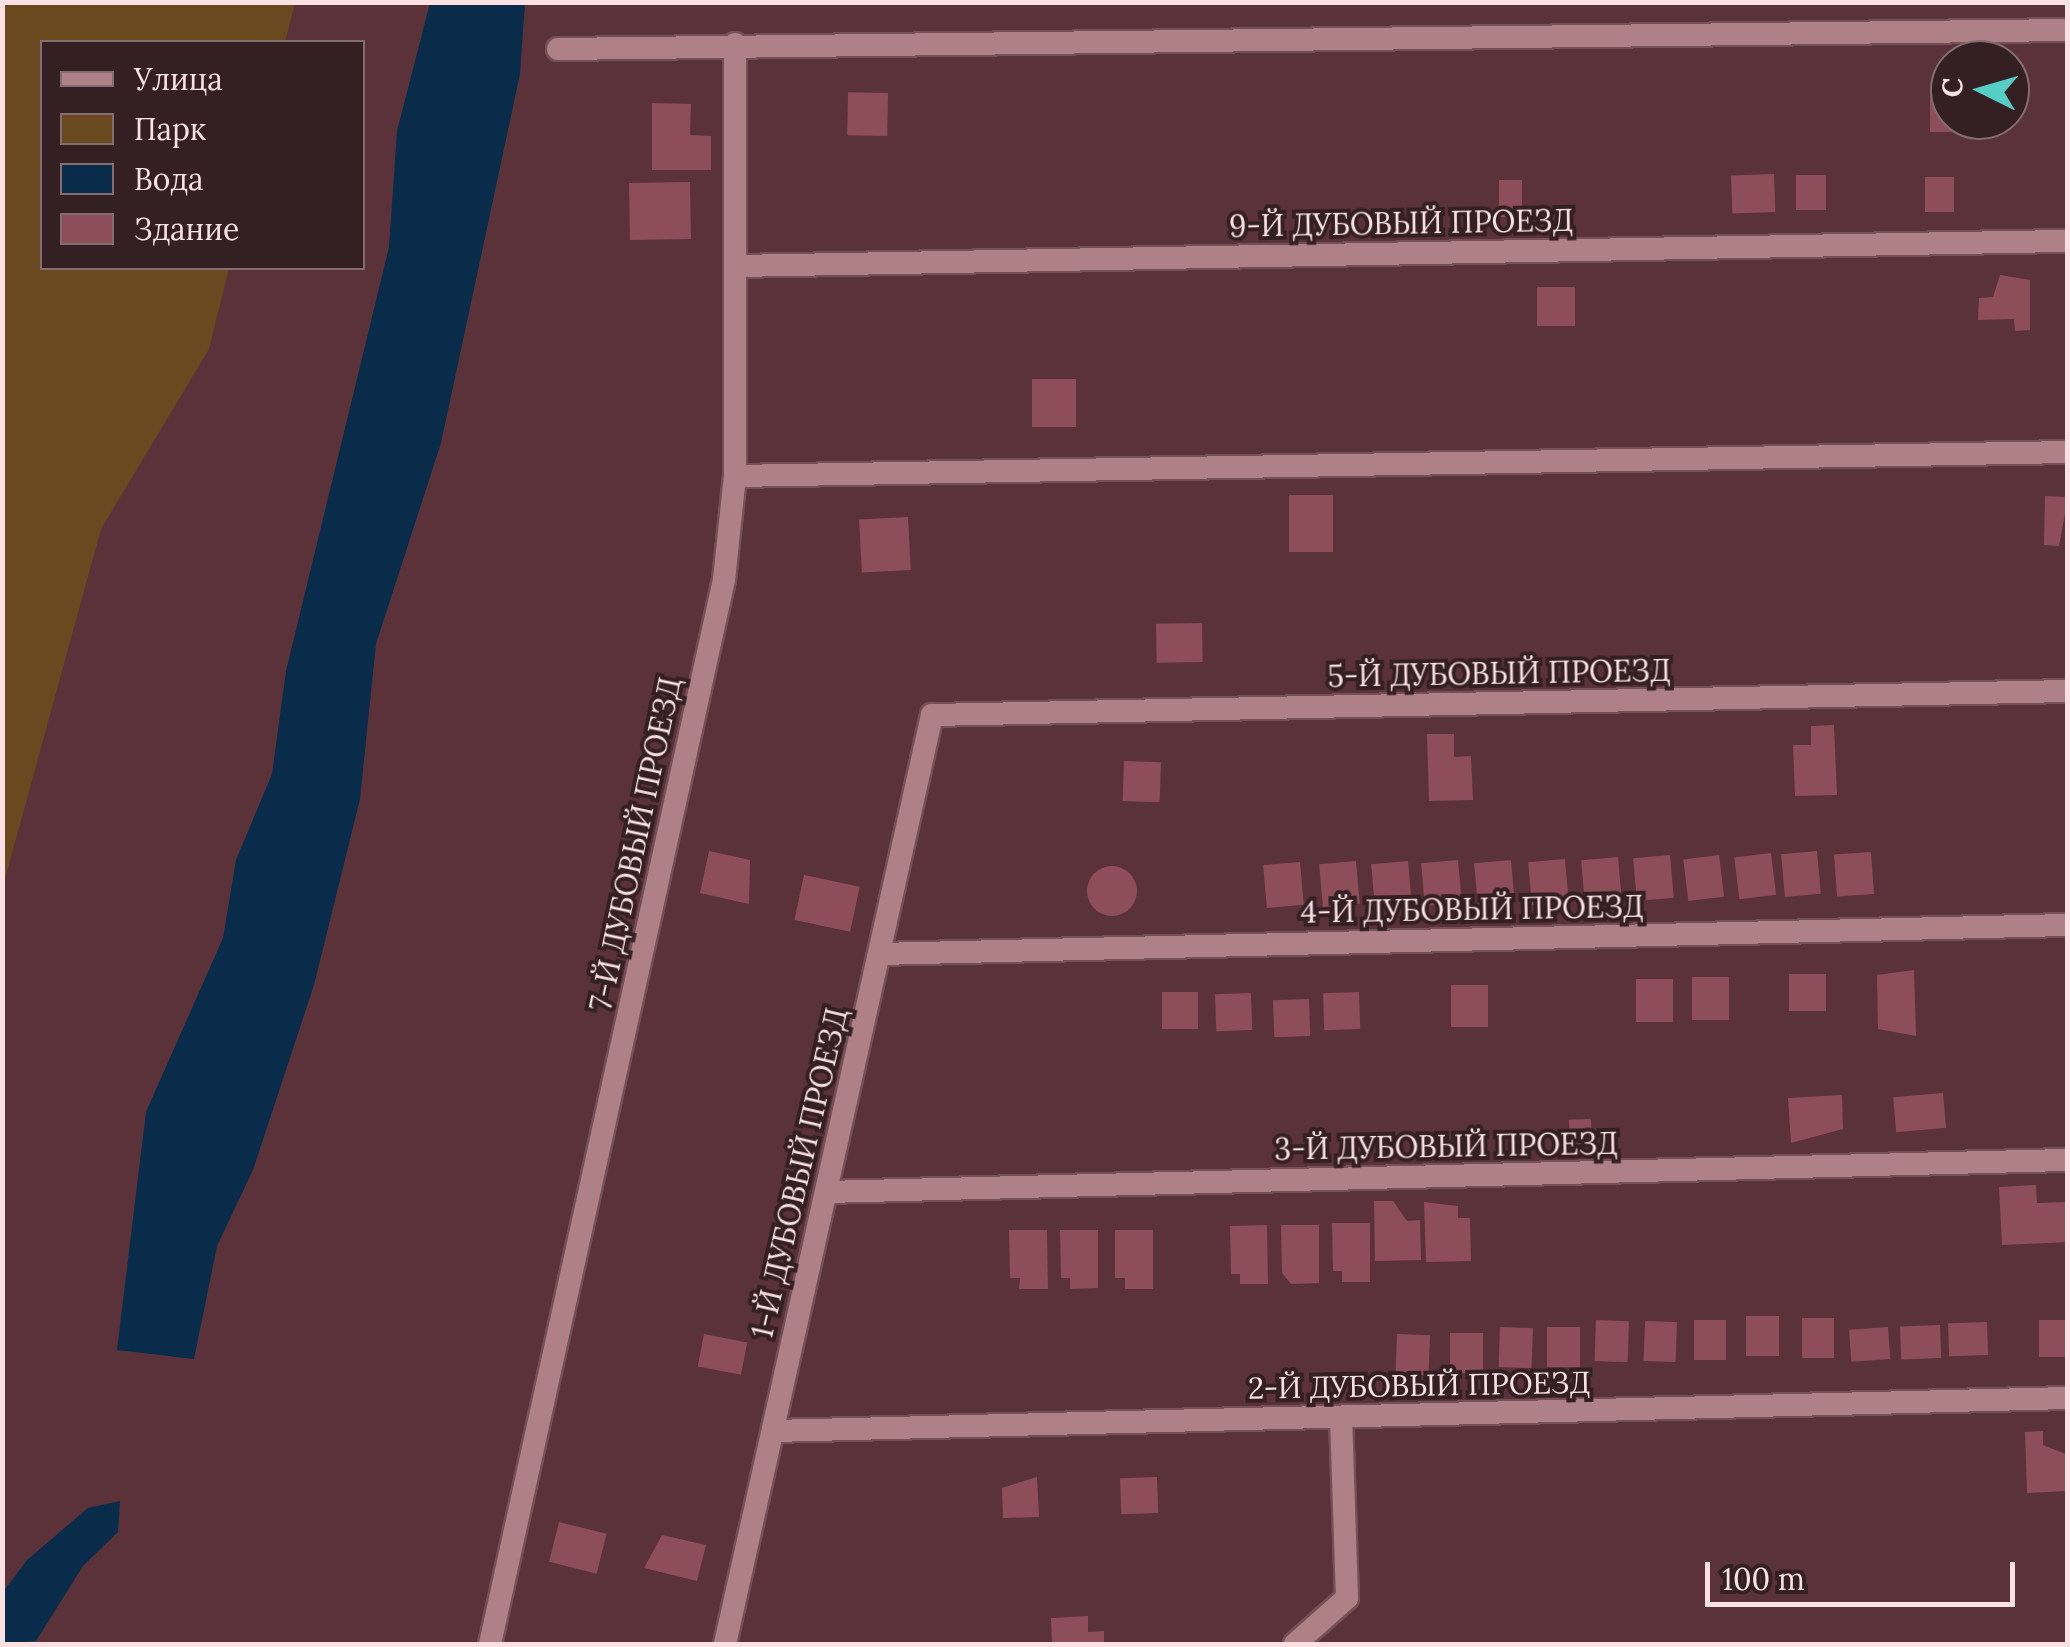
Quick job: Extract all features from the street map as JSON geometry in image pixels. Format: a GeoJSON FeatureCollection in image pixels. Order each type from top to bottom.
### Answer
{"type":"FeatureCollection","features":[{"type":"Feature","properties":{"kind":"street"},"geometry":{"type":"LineString","coordinates":[[558,49],[2068,30]]}},
{"type":"Feature","properties":{"kind":"street","name":"7-Й ДУБОВЫЙ ПРОЕЗД"},"geometry":{"type":"LineString","coordinates":[[490,1644],[724,580],[735,476],[734,44]]}},
{"type":"Feature","properties":{"kind":"street","name":"9-Й ДУБОВЫЙ ПРОЕЗД"},"geometry":{"type":"LineString","coordinates":[[736,266],[2068,241]]}},
{"type":"Feature","properties":{"kind":"street"},"geometry":{"type":"LineString","coordinates":[[735,476],[2068,452]]}},
{"type":"Feature","properties":{"kind":"street","name":"5-Й ДУБОВЫЙ ПРОЕЗД"},"geometry":{"type":"LineString","coordinates":[[932,715],[2068,690]]}},
{"type":"Feature","properties":{"kind":"street","name":"1-Й ДУБОВЫЙ ПРОЕЗД"},"geometry":{"type":"LineString","coordinates":[[725,1644],[932,715]]}},
{"type":"Feature","properties":{"kind":"street","name":"4-Й ДУБОВЫЙ ПРОЕЗД"},"geometry":{"type":"LineString","coordinates":[[879,954],[2068,925]]}},
{"type":"Feature","properties":{"kind":"street","name":"3-Й ДУБОВЫЙ ПРОЕЗД"},"geometry":{"type":"LineString","coordinates":[[826,1192],[2068,1160]]}},
{"type":"Feature","properties":{"kind":"street","name":"2-Й ДУБОВЫЙ ПРОЕЗД"},"geometry":{"type":"LineString","coordinates":[[772,1431],[2068,1398]]}},
{"type":"Feature","properties":{"kind":"street"},"geometry":{"type":"LineString","coordinates":[[1295,1644],[1347,1598],[1341,1417]]}},
{"type":"Feature","properties":{"kind":"green space"},"geometry":{"type":"Polygon","coordinates":[[[3,2],[295,3],[286,40],[40,40],[40,270],[229,270],[209,349],[101,529],[3,886],[3,2]]]}},
{"type":"Feature","properties":{"kind":"water"},"geometry":{"type":"Polygon","coordinates":[[[430,3],[525,3],[520,74],[441,443],[376,644],[360,799],[314,985],[253,1170],[217,1246],[194,1359],[117,1350],[146,1112],[223,938],[236,860],[272,774],[286,671],[389,247],[397,131],[430,3]]]}},
{"type":"Feature","properties":{"kind":"water"},"geometry":{"type":"Polygon","coordinates":[[[120,1501],[118,1532],[83,1566],[36,1641],[3,1644],[3,1592],[27,1560],[88,1508],[120,1501]]]}},
{"type":"Feature","properties":{"kind":"building"},"geometry":{"type":"Polygon","coordinates":[[[848,92],[888,93],[887,136],[847,135],[848,92]]]}},
{"type":"Feature","properties":{"kind":"building"},"geometry":{"type":"Polygon","coordinates":[[[652,103],[691,104],[690,135],[711,136],[711,170],[652,170],[652,103]]]}},
{"type":"Feature","properties":{"kind":"building"},"geometry":{"type":"Polygon","coordinates":[[[1774,174],[1775,212],[1732,213],[1731,176],[1774,174]]]}},
{"type":"Feature","properties":{"kind":"building"},"geometry":{"type":"Polygon","coordinates":[[[1796,175],[1826,175],[1826,210],[1796,210],[1796,175]]]}},
{"type":"Feature","properties":{"kind":"building"},"geometry":{"type":"Polygon","coordinates":[[[1925,177],[1954,177],[1954,212],[1925,212],[1925,177]]]}},
{"type":"Feature","properties":{"kind":"building"},"geometry":{"type":"Polygon","coordinates":[[[1499,180],[1522,180],[1522,217],[1499,217],[1499,180]]]}},
{"type":"Feature","properties":{"kind":"building"},"geometry":{"type":"Polygon","coordinates":[[[690,182],[691,239],[630,240],[629,183],[690,182]]]}},
{"type":"Feature","properties":{"kind":"building"},"geometry":{"type":"Polygon","coordinates":[[[2000,275],[2030,280],[2030,330],[2015,331],[2014,319],[1978,320],[1979,298],[1993,297],[2000,275]]]}},
{"type":"Feature","properties":{"kind":"building"},"geometry":{"type":"Polygon","coordinates":[[[1537,287],[1575,287],[1575,326],[1537,326],[1537,287]]]}},
{"type":"Feature","properties":{"kind":"building"},"geometry":{"type":"Polygon","coordinates":[[[1032,379],[1076,379],[1076,427],[1032,427],[1032,379]]]}},
{"type":"Feature","properties":{"kind":"building"},"geometry":{"type":"Polygon","coordinates":[[[1289,495],[1333,495],[1333,552],[1289,552],[1289,495]]]}},
{"type":"Feature","properties":{"kind":"building"},"geometry":{"type":"Polygon","coordinates":[[[2045,496],[2068,497],[2059,546],[2044,545],[2045,496]]]}},
{"type":"Feature","properties":{"kind":"building"},"geometry":{"type":"Polygon","coordinates":[[[908,517],[911,570],[862,572],[859,520],[908,517]]]}},
{"type":"Feature","properties":{"kind":"building"},"geometry":{"type":"Polygon","coordinates":[[[1202,623],[1203,662],[1157,663],[1156,624],[1202,623]]]}},
{"type":"Feature","properties":{"kind":"building"},"geometry":{"type":"Polygon","coordinates":[[[1834,725],[1837,795],[1795,796],[1793,745],[1811,745],[1811,726],[1834,725]]]}},
{"type":"Feature","properties":{"kind":"building"},"geometry":{"type":"Polygon","coordinates":[[[1427,734],[1454,734],[1454,757],[1471,756],[1473,800],[1429,801],[1427,734]]]}},
{"type":"Feature","properties":{"kind":"building"},"geometry":{"type":"Polygon","coordinates":[[[1124,761],[1161,762],[1160,802],[1123,801],[1124,761]]]}},
{"type":"Feature","properties":{"kind":"building"},"geometry":{"type":"Polygon","coordinates":[[[709,851],[750,860],[749,904],[700,893],[709,851]]]}},
{"type":"Feature","properties":{"kind":"building"},"geometry":{"type":"Polygon","coordinates":[[[1817,851],[1821,894],[1785,897],[1781,854],[1817,851]]]}},
{"type":"Feature","properties":{"kind":"building"},"geometry":{"type":"Polygon","coordinates":[[[1871,852],[1874,894],[1837,896],[1834,855],[1871,852]]]}},
{"type":"Feature","properties":{"kind":"building"},"geometry":{"type":"Polygon","coordinates":[[[1771,853],[1776,895],[1739,899],[1734,858],[1771,853]]]}},
{"type":"Feature","properties":{"kind":"building"},"geometry":{"type":"Polygon","coordinates":[[[1670,855],[1674,898],[1637,901],[1633,858],[1670,855]]]}},
{"type":"Feature","properties":{"kind":"building"},"geometry":{"type":"Polygon","coordinates":[[[1719,855],[1724,897],[1688,901],[1683,859],[1719,855]]]}},
{"type":"Feature","properties":{"kind":"building"},"geometry":{"type":"Polygon","coordinates":[[[1618,857],[1622,900],[1585,903],[1581,860],[1618,857]]]}},
{"type":"Feature","properties":{"kind":"building"},"geometry":{"type":"Polygon","coordinates":[[[1565,859],[1569,902],[1532,905],[1528,862],[1565,859]]]}},
{"type":"Feature","properties":{"kind":"building"},"geometry":{"type":"Polygon","coordinates":[[[1458,860],[1462,903],[1425,906],[1421,863],[1458,860]]]}},
{"type":"Feature","properties":{"kind":"building"},"geometry":{"type":"Polygon","coordinates":[[[1511,860],[1515,902],[1478,905],[1474,863],[1511,860]]]}},
{"type":"Feature","properties":{"kind":"building"},"geometry":{"type":"Polygon","coordinates":[[[1356,861],[1360,904],[1323,907],[1319,864],[1356,861]]]}},
{"type":"Feature","properties":{"kind":"building"},"geometry":{"type":"Polygon","coordinates":[[[1408,861],[1412,903],[1375,906],[1371,864],[1408,861]]]}},
{"type":"Feature","properties":{"kind":"building"},"geometry":{"type":"Polygon","coordinates":[[[1300,862],[1304,905],[1267,908],[1263,865],[1300,862]]]}},
{"type":"Feature","properties":{"kind":"building"},"geometry":{"type":"Polygon","coordinates":[[[1112,866],[1129,874],[1137,891],[1129,908],[1112,916],[1095,908],[1087,891],[1095,874],[1112,866]]]}},
{"type":"Feature","properties":{"kind":"building"},"geometry":{"type":"Polygon","coordinates":[[[804,875],[860,887],[850,932],[794,920],[804,875]]]}},
{"type":"Feature","properties":{"kind":"building"},"geometry":{"type":"Polygon","coordinates":[[[1914,970],[1916,1036],[1878,1029],[1877,975],[1914,970]]]}},
{"type":"Feature","properties":{"kind":"building"},"geometry":{"type":"Polygon","coordinates":[[[1789,974],[1826,974],[1826,1011],[1789,1011],[1789,974]]]}},
{"type":"Feature","properties":{"kind":"building"},"geometry":{"type":"Polygon","coordinates":[[[1692,977],[1729,977],[1729,1020],[1692,1020],[1692,977]]]}},
{"type":"Feature","properties":{"kind":"building"},"geometry":{"type":"Polygon","coordinates":[[[1636,979],[1673,979],[1673,1022],[1636,1022],[1636,979]]]}},
{"type":"Feature","properties":{"kind":"building"},"geometry":{"type":"Polygon","coordinates":[[[1451,985],[1488,985],[1488,1027],[1451,1027],[1451,985]]]}},
{"type":"Feature","properties":{"kind":"building"},"geometry":{"type":"Polygon","coordinates":[[[1162,992],[1198,992],[1198,1029],[1162,1029],[1162,992]]]}},
{"type":"Feature","properties":{"kind":"building"},"geometry":{"type":"Polygon","coordinates":[[[1359,992],[1360,1029],[1324,1030],[1323,993],[1359,992]]]}},
{"type":"Feature","properties":{"kind":"building"},"geometry":{"type":"Polygon","coordinates":[[[1251,993],[1252,1030],[1216,1031],[1215,994],[1251,993]]]}},
{"type":"Feature","properties":{"kind":"building"},"geometry":{"type":"Polygon","coordinates":[[[1309,999],[1310,1036],[1274,1037],[1273,1000],[1309,999]]]}},
{"type":"Feature","properties":{"kind":"building"},"geometry":{"type":"Polygon","coordinates":[[[1943,1093],[1946,1128],[1896,1132],[1893,1097],[1943,1093]]]}},
{"type":"Feature","properties":{"kind":"building"},"geometry":{"type":"Polygon","coordinates":[[[1842,1095],[1843,1129],[1791,1143],[1788,1098],[1842,1095]]]}},
{"type":"Feature","properties":{"kind":"building"},"geometry":{"type":"Polygon","coordinates":[[[1591,1119],[1592,1144],[1570,1145],[1569,1120],[1591,1119]]]}},
{"type":"Feature","properties":{"kind":"building"},"geometry":{"type":"Polygon","coordinates":[[[2036,1185],[2037,1203],[2068,1202],[2068,1242],[2002,1245],[1999,1187],[2036,1185]]]}},
{"type":"Feature","properties":{"kind":"building"},"geometry":{"type":"Polygon","coordinates":[[[1374,1201],[1393,1201],[1407,1221],[1420,1220],[1421,1260],[1375,1261],[1374,1201]]]}},
{"type":"Feature","properties":{"kind":"building"},"geometry":{"type":"Polygon","coordinates":[[[1424,1202],[1458,1206],[1458,1218],[1470,1218],[1471,1261],[1426,1262],[1424,1202]]]}},
{"type":"Feature","properties":{"kind":"building"},"geometry":{"type":"Polygon","coordinates":[[[1332,1223],[1370,1223],[1370,1282],[1342,1282],[1342,1271],[1333,1271],[1332,1223]]]}},
{"type":"Feature","properties":{"kind":"building"},"geometry":{"type":"Polygon","coordinates":[[[1267,1225],[1268,1284],[1240,1284],[1240,1274],[1231,1274],[1230,1226],[1267,1225]]]}},
{"type":"Feature","properties":{"kind":"building"},"geometry":{"type":"Polygon","coordinates":[[[1281,1225],[1319,1225],[1319,1283],[1291,1284],[1282,1273],[1281,1225]]]}},
{"type":"Feature","properties":{"kind":"building"},"geometry":{"type":"Polygon","coordinates":[[[1009,1230],[1047,1230],[1048,1289],[1019,1289],[1020,1278],[1010,1278],[1009,1230]]]}},
{"type":"Feature","properties":{"kind":"building"},"geometry":{"type":"Polygon","coordinates":[[[1060,1230],[1098,1230],[1098,1288],[1070,1289],[1070,1278],[1061,1278],[1060,1230]]]}},
{"type":"Feature","properties":{"kind":"building"},"geometry":{"type":"Polygon","coordinates":[[[1115,1230],[1153,1230],[1153,1289],[1125,1289],[1125,1278],[1115,1278],[1115,1230]]]}},
{"type":"Feature","properties":{"kind":"building"},"geometry":{"type":"Polygon","coordinates":[[[1746,1316],[1779,1316],[1779,1356],[1746,1356],[1746,1316]]]}},
{"type":"Feature","properties":{"kind":"building"},"geometry":{"type":"Polygon","coordinates":[[[1802,1318],[1834,1318],[1834,1358],[1802,1358],[1802,1318]]]}},
{"type":"Feature","properties":{"kind":"building"},"geometry":{"type":"Polygon","coordinates":[[[1596,1320],[1629,1321],[1628,1362],[1595,1361],[1596,1320]]]}},
{"type":"Feature","properties":{"kind":"building"},"geometry":{"type":"Polygon","coordinates":[[[1694,1320],[1726,1320],[1726,1360],[1694,1360],[1694,1320]]]}},
{"type":"Feature","properties":{"kind":"building"},"geometry":{"type":"Polygon","coordinates":[[[2039,1320],[2068,1320],[2068,1357],[2039,1357],[2039,1320]]]}},
{"type":"Feature","properties":{"kind":"building"},"geometry":{"type":"Polygon","coordinates":[[[1645,1321],[1677,1322],[1676,1362],[1644,1361],[1645,1321]]]}},
{"type":"Feature","properties":{"kind":"building"},"geometry":{"type":"Polygon","coordinates":[[[1987,1322],[1988,1355],[1949,1356],[1948,1323],[1987,1322]]]}},
{"type":"Feature","properties":{"kind":"building"},"geometry":{"type":"Polygon","coordinates":[[[1940,1325],[1941,1358],[1901,1359],[1900,1326],[1940,1325]]]}},
{"type":"Feature","properties":{"kind":"building"},"geometry":{"type":"Polygon","coordinates":[[[1500,1327],[1533,1328],[1532,1368],[1499,1367],[1500,1327]]]}},
{"type":"Feature","properties":{"kind":"building"},"geometry":{"type":"Polygon","coordinates":[[[1547,1327],[1580,1327],[1580,1367],[1547,1367],[1547,1327]]]}},
{"type":"Feature","properties":{"kind":"building"},"geometry":{"type":"Polygon","coordinates":[[[1888,1327],[1890,1359],[1851,1362],[1849,1330],[1888,1327]]]}},
{"type":"Feature","properties":{"kind":"building"},"geometry":{"type":"Polygon","coordinates":[[[1450,1333],[1483,1333],[1483,1373],[1450,1373],[1450,1333]]]}},
{"type":"Feature","properties":{"kind":"building"},"geometry":{"type":"Polygon","coordinates":[[[704,1334],[747,1342],[741,1375],[698,1366],[704,1334]]]}},
{"type":"Feature","properties":{"kind":"building"},"geometry":{"type":"Polygon","coordinates":[[[1397,1334],[1430,1335],[1429,1375],[1396,1374],[1397,1334]]]}},
{"type":"Feature","properties":{"kind":"building"},"geometry":{"type":"Polygon","coordinates":[[[2043,1431],[2043,1445],[2068,1455],[2068,1491],[2027,1493],[2025,1432],[2043,1431]]]}},
{"type":"Feature","properties":{"kind":"building"},"geometry":{"type":"Polygon","coordinates":[[[1037,1477],[1039,1517],[1003,1518],[1002,1488],[1037,1477]]]}},
{"type":"Feature","properties":{"kind":"building"},"geometry":{"type":"Polygon","coordinates":[[[1157,1477],[1158,1513],[1121,1514],[1120,1478],[1157,1477]]]}},
{"type":"Feature","properties":{"kind":"building"},"geometry":{"type":"Polygon","coordinates":[[[559,1522],[607,1534],[597,1574],[549,1562],[559,1522]]]}},
{"type":"Feature","properties":{"kind":"building"},"geometry":{"type":"Polygon","coordinates":[[[662,1535],[706,1545],[697,1581],[644,1568],[662,1535]]]}},
{"type":"Feature","properties":{"kind":"building"},"geometry":{"type":"Polygon","coordinates":[[[1088,1616],[1088,1632],[1104,1631],[1104,1644],[1052,1644],[1051,1618],[1088,1616]]]}}]}
